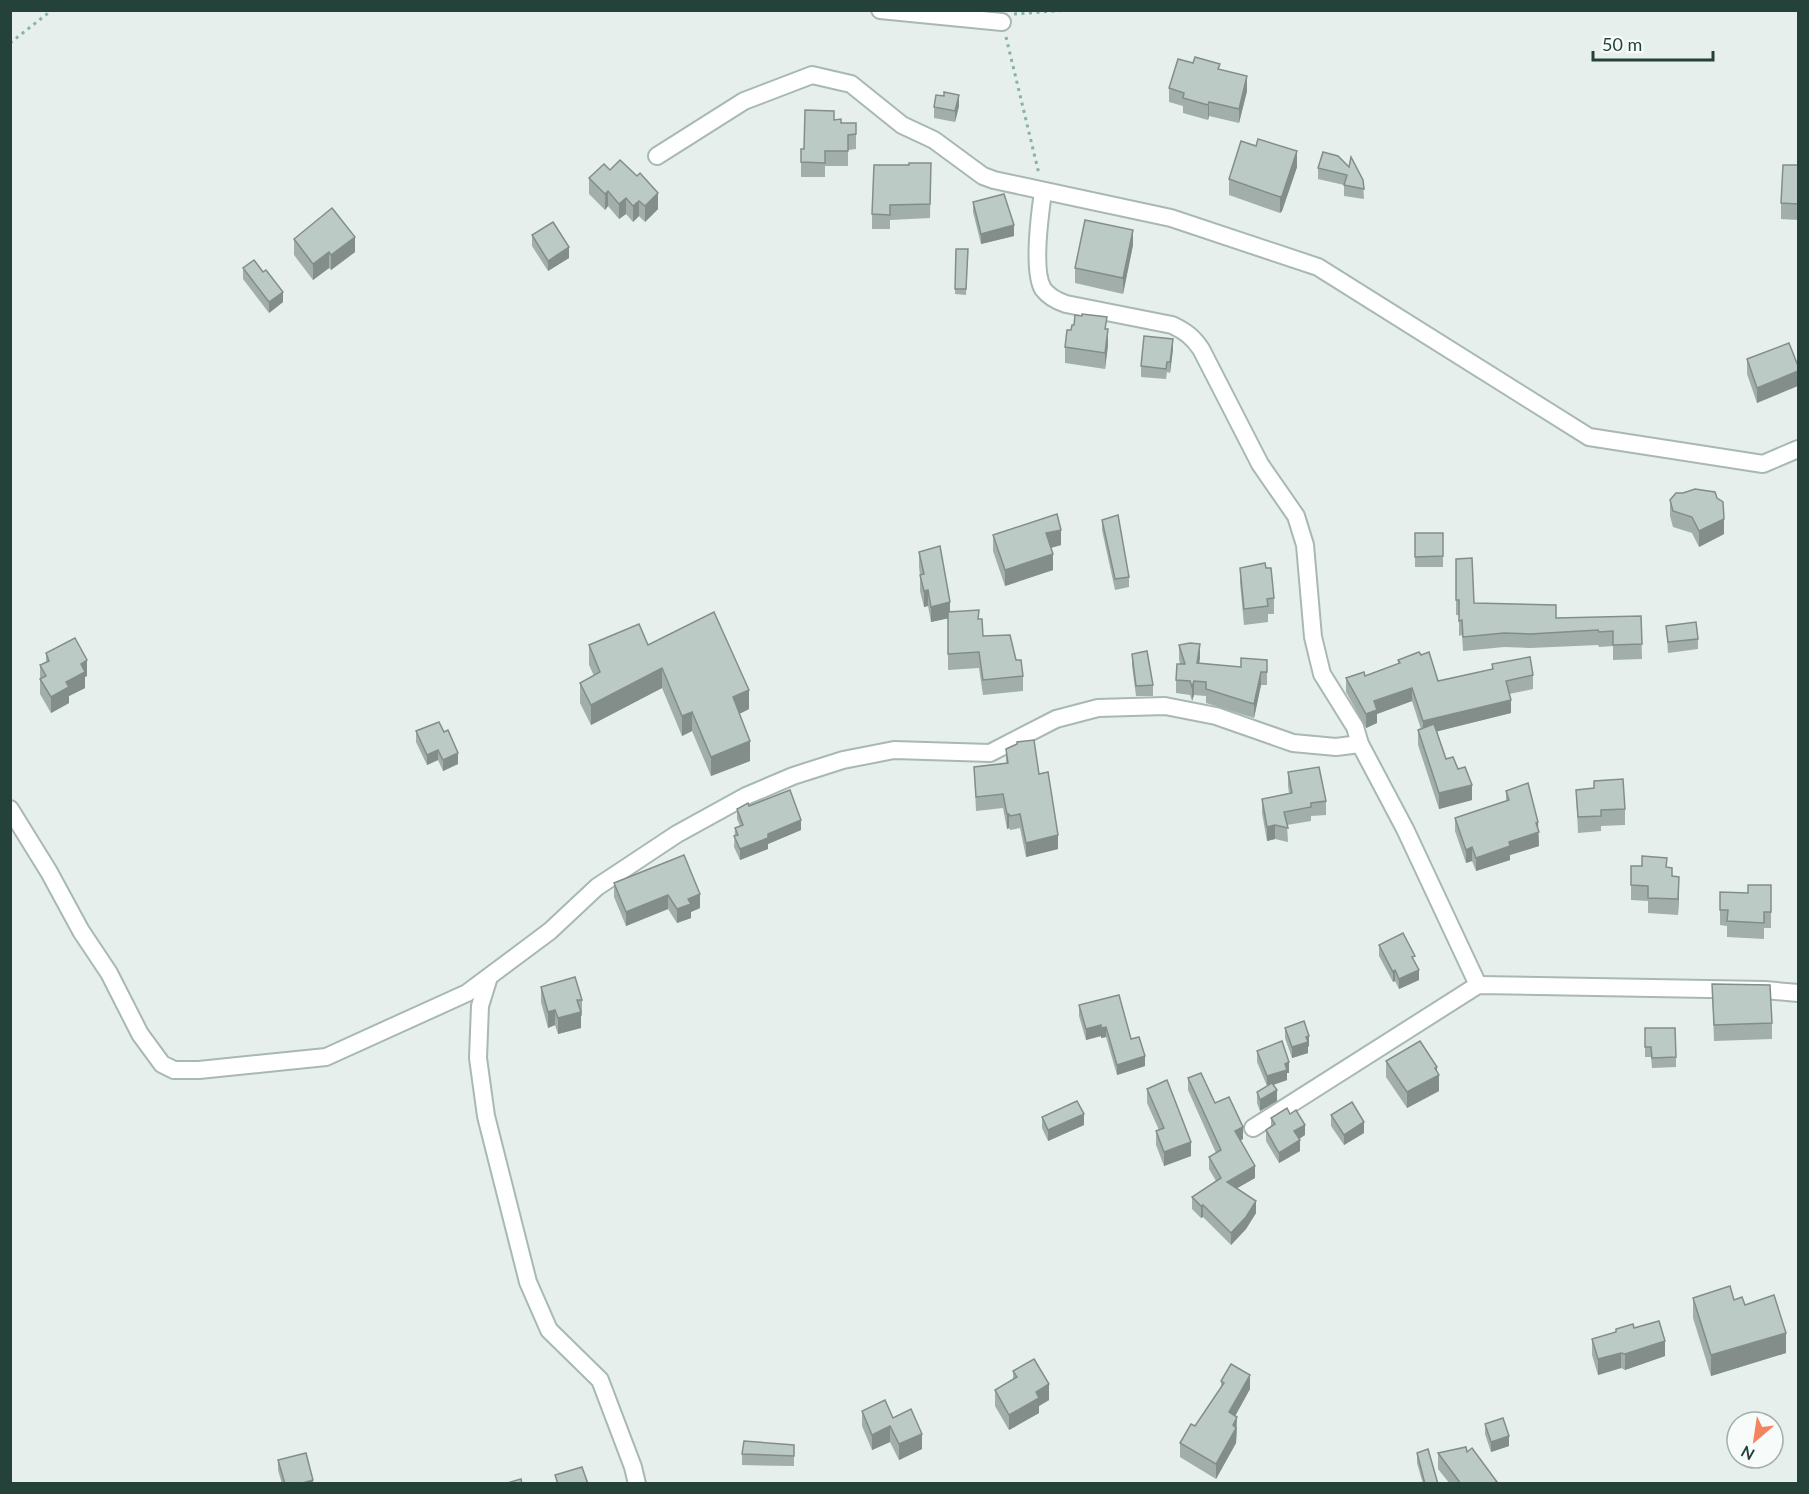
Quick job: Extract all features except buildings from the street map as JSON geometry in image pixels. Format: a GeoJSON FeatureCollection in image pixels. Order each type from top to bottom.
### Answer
{"type":"FeatureCollection","features":[{"type":"Feature","properties":{"kind":"street"},"geometry":{"type":"LineString","coordinates":[[880,10],[1002,22]]}},
{"type":"Feature","properties":{"kind":"street"},"geometry":{"type":"LineString","coordinates":[[657,156],[744,101],[812,75],[851,84],[902,125],[934,140],[983,176],[1043,192],[1171,218],[1318,267],[1589,437],[1764,464],[1798,449]]}},
{"type":"Feature","properties":{"kind":"street"},"geometry":{"type":"LineString","coordinates":[[1043,192],[1039,215],[1038,257],[1042,288],[1048,295],[1066,304],[1172,325],[1183,330],[1201,349],[1260,464],[1288,502],[1302,530],[1317,657],[1330,689],[1355,727],[1360,744],[1405,829],[1478,985]]}},
{"type":"Feature","properties":{"kind":"street"},"geometry":{"type":"LineString","coordinates":[[10,809],[49,872],[81,931],[109,973],[140,1034],[162,1064],[174,1070],[199,1070],[326,1057],[467,993],[550,931],[597,887],[677,834],[746,796],[794,776],[843,760],[894,750],[990,753],[1056,719],[1098,708],[1154,706],[1216,716],[1293,742],[1336,747],[1360,744]]}},
{"type":"Feature","properties":{"kind":"street"},"geometry":{"type":"LineString","coordinates":[[489,976],[480,1006],[478,1058],[486,1116],[528,1282],[549,1330],[600,1380],[633,1467],[637,1484]]}},
{"type":"Feature","properties":{"kind":"street"},"geometry":{"type":"LineString","coordinates":[[1252,1128],[1478,985],[1765,990],[1798,993]]}},
{"type":"Feature","properties":{"kind":"path"},"geometry":{"type":"LineString","coordinates":[[10,43],[52,10]]}},
{"type":"Feature","properties":{"kind":"path"},"geometry":{"type":"LineString","coordinates":[[1043,192],[1002,22],[1010,14],[1069,10]]}}]}
